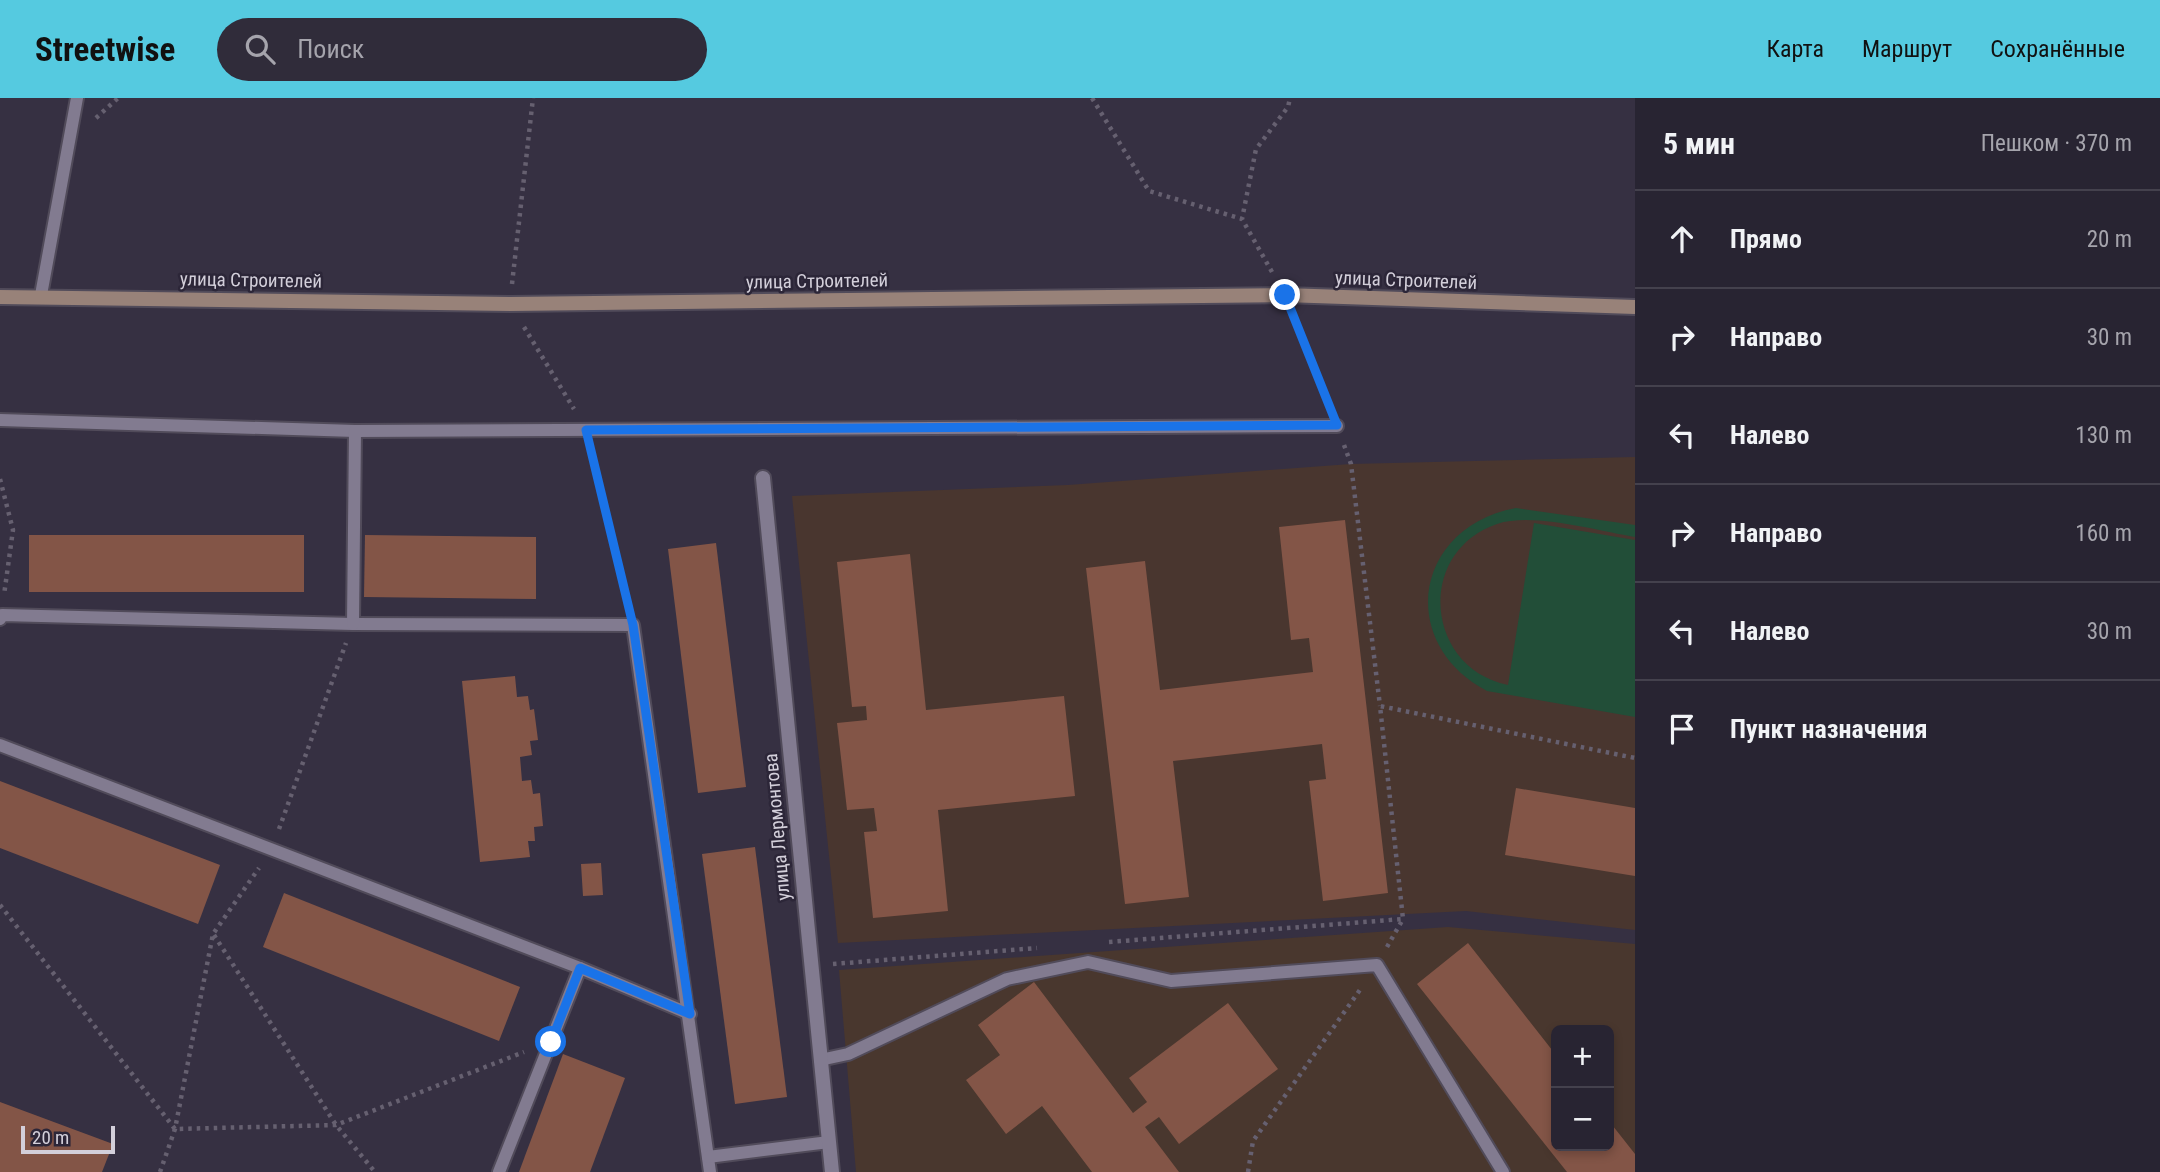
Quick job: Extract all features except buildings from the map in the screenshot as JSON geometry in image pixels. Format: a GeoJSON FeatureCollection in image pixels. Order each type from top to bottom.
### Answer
{"type":"FeatureCollection","features":[{"type":"Feature","properties":{"kind":"main road","name":"улица Строителей"},"geometry":{"type":"LineString","coordinates":[[0,297],[41,295],[510,304],[1285,295],[1635,307]]}},
{"type":"Feature","properties":{"kind":"street","name":"улица Лермонтова"},"geometry":{"type":"LineString","coordinates":[[763,478],[832,1172]]}},
{"type":"Feature","properties":{"kind":"lane"},"geometry":{"type":"LineString","coordinates":[[41,295],[77,98]]}},
{"type":"Feature","properties":{"kind":"lane"},"geometry":{"type":"LineString","coordinates":[[0,420],[355,431],[1337,425]]}},
{"type":"Feature","properties":{"kind":"lane"},"geometry":{"type":"LineString","coordinates":[[353,625],[355,431]]}},
{"type":"Feature","properties":{"kind":"lane"},"geometry":{"type":"LineString","coordinates":[[1,617],[353,625],[633,625],[690,1014],[709,1172]]}},
{"type":"Feature","properties":{"kind":"lane"},"geometry":{"type":"LineString","coordinates":[[0,745],[580,968],[690,1014]]}},
{"type":"Feature","properties":{"kind":"lane"},"geometry":{"type":"LineString","coordinates":[[820,1060],[848,1054],[1007,979],[1088,962],[1171,981],[1377,965],[1503,1172]]}},
{"type":"Feature","properties":{"kind":"lane"},"geometry":{"type":"LineString","coordinates":[[499,1172],[580,968]]}},
{"type":"Feature","properties":{"kind":"lane"},"geometry":{"type":"LineString","coordinates":[[708,1157],[829,1142]]}},
{"type":"Feature","properties":{"kind":"path"},"geometry":{"type":"LineString","coordinates":[[533,98],[510,304],[586,430],[633,625]]}},
{"type":"Feature","properties":{"kind":"path"},"geometry":{"type":"LineString","coordinates":[[1093,98],[1149,191],[1242,219]]}},
{"type":"Feature","properties":{"kind":"path"},"geometry":{"type":"LineString","coordinates":[[1248,1172],[1253,1141],[1377,965],[1402,919],[1351,464],[1285,295],[1242,219],[1256,149],[1288,107],[1290,98]]}},
{"type":"Feature","properties":{"kind":"path"},"geometry":{"type":"LineString","coordinates":[[0,479],[13,530],[1,617]]}},
{"type":"Feature","properties":{"kind":"path"},"geometry":{"type":"LineString","coordinates":[[160,1172],[175,1129],[213,934],[272,849],[353,625]]}},
{"type":"Feature","properties":{"kind":"path"},"geometry":{"type":"LineString","coordinates":[[1380,706],[1635,758]]}},
{"type":"Feature","properties":{"kind":"path"},"geometry":{"type":"LineString","coordinates":[[0,905],[175,1129]]}},
{"type":"Feature","properties":{"kind":"path"},"geometry":{"type":"LineString","coordinates":[[1099,943],[1402,919]]}},
{"type":"Feature","properties":{"kind":"path"},"geometry":{"type":"LineString","coordinates":[[213,934],[337,1125],[375,1172]]}},
{"type":"Feature","properties":{"kind":"path"},"geometry":{"type":"LineString","coordinates":[[810,966],[1044,947]]}},
{"type":"Feature","properties":{"kind":"path"},"geometry":{"type":"LineString","coordinates":[[175,1129],[337,1125],[551,1042]]}},
{"type":"Feature","properties":{"kind":"shaded area"},"geometry":{"type":"Polygon","coordinates":[[[1635,457],[1635,930],[1466,911],[838,943],[792,496],[1068,485],[1351,464],[1635,457]]]}},
{"type":"Feature","properties":{"kind":"shaded area"},"geometry":{"type":"Polygon","coordinates":[[[1448,927],[1635,944],[1635,1172],[856,1172],[839,970],[1448,927]]]}},
{"type":"Feature","properties":{"kind":"green space"},"geometry":{"type":"Polygon","coordinates":[[[1516,508],[1635,525],[1635,537],[1546,521],[1497,524],[1471,538],[1452,559],[1443,583],[1441,609],[1446,634],[1460,657],[1480,674],[1508,685],[1534,523],[1635,540],[1635,717],[1487,691],[1458,670],[1439,645],[1429,617],[1429,589],[1438,562],[1456,538],[1482,519],[1516,508]]]}},
{"type":"Feature","properties":{"kind":"route"},"geometry":{"type":"LineString","coordinates":[[551,1042],[580,968],[690,1014],[633,625],[586,430],[1337,425],[1285,295]]}}]}
